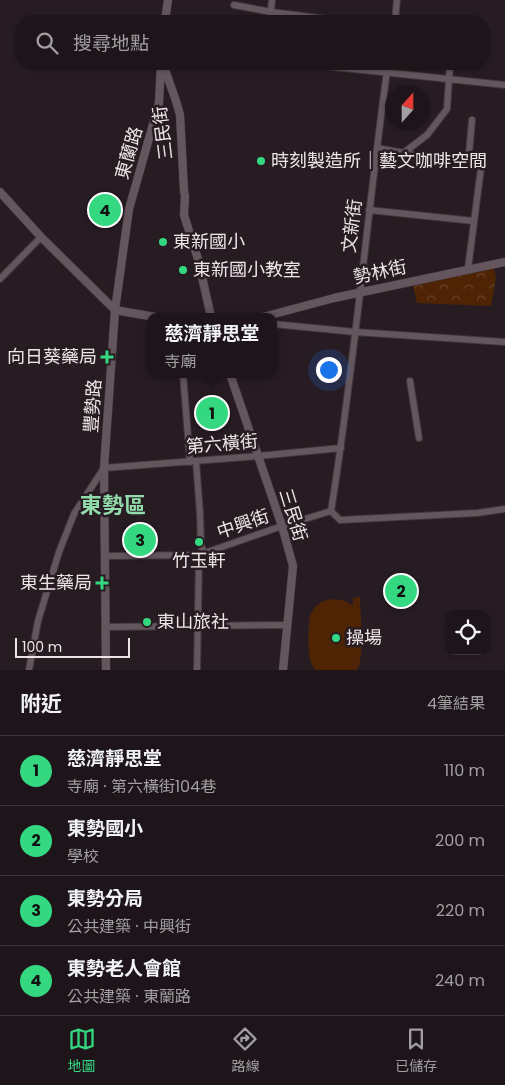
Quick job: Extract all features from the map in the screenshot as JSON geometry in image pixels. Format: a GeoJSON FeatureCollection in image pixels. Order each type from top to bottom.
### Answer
{"type":"FeatureCollection","features":[{"type":"Feature","properties":{"kind":"street"},"geometry":{"type":"LineString","coordinates":[[166,15],[168,0]]}},
{"type":"Feature","properties":{"kind":"street"},"geometry":{"type":"LineString","coordinates":[[271,15],[272,0]]}},
{"type":"Feature","properties":{"kind":"street"},"geometry":{"type":"LineString","coordinates":[[395,15],[397,0]]}},
{"type":"Feature","properties":{"kind":"street"},"geometry":{"type":"LineString","coordinates":[[234,5],[295,15]]}},
{"type":"Feature","properties":{"kind":"street","name":"東蘭路"},"geometry":{"type":"LineString","coordinates":[[115,310],[129,209],[159,103],[162,70]]}},
{"type":"Feature","properties":{"kind":"street","name":"三民街"},"geometry":{"type":"LineString","coordinates":[[164,70],[180,115],[185,196],[184,215],[198,259],[210,313]]}},
{"type":"Feature","properties":{"kind":"street"},"geometry":{"type":"LineString","coordinates":[[367,70],[505,85]]}},
{"type":"Feature","properties":{"kind":"street"},"geometry":{"type":"LineString","coordinates":[[402,154],[427,135],[447,109],[450,70]]}},
{"type":"Feature","properties":{"kind":"street","name":"文新街"},"geometry":{"type":"LineString","coordinates":[[331,511],[341,448],[387,72]]}},
{"type":"Feature","properties":{"kind":"street"},"geometry":{"type":"LineString","coordinates":[[377,148],[468,165],[472,120]]}},
{"type":"Feature","properties":{"kind":"street"},"geometry":{"type":"LineString","coordinates":[[468,269],[481,168]]}},
{"type":"Feature","properties":{"kind":"street"},"geometry":{"type":"LineString","coordinates":[[0,192],[115,310],[147,316]]}},
{"type":"Feature","properties":{"kind":"street"},"geometry":{"type":"LineString","coordinates":[[369,210],[474,221]]}},
{"type":"Feature","properties":{"kind":"street"},"geometry":{"type":"LineString","coordinates":[[0,279],[42,237]]}},
{"type":"Feature","properties":{"kind":"street","name":"勢林街"},"geometry":{"type":"LineString","coordinates":[[277,313],[360,292],[505,262]]}},
{"type":"Feature","properties":{"kind":"street","name":"豐勢路"},"geometry":{"type":"LineString","coordinates":[[106,670],[104,468],[115,310]]}},
{"type":"Feature","properties":{"kind":"street"},"geometry":{"type":"LineString","coordinates":[[277,324],[355,332],[505,342]]}},
{"type":"Feature","properties":{"kind":"street"},"geometry":{"type":"LineString","coordinates":[[183,378],[200,514],[202,555],[197,670]]}},
{"type":"Feature","properties":{"kind":"street","name":"三民街"},"geometry":{"type":"LineString","coordinates":[[231,378],[282,526],[293,566],[283,670]]}},
{"type":"Feature","properties":{"kind":"street"},"geometry":{"type":"LineString","coordinates":[[410,381],[419,438]]}},
{"type":"Feature","properties":{"kind":"street","name":"第六橫街"},"geometry":{"type":"LineString","coordinates":[[104,468],[341,448]]}},
{"type":"Feature","properties":{"kind":"street"},"geometry":{"type":"LineString","coordinates":[[29,670],[38,620],[59,552],[74,514],[104,468]]}},
{"type":"Feature","properties":{"kind":"street"},"geometry":{"type":"LineString","coordinates":[[331,511],[340,520],[477,513],[505,509]]}},
{"type":"Feature","properties":{"kind":"street","name":"中興街"},"geometry":{"type":"LineString","coordinates":[[105,556],[202,555],[282,526],[331,511]]}},
{"type":"Feature","properties":{"kind":"street"},"geometry":{"type":"LineString","coordinates":[[105,628],[288,625]]}},
{"type":"Feature","properties":{"kind":"green space"},"geometry":{"type":"Polygon","coordinates":[[[494,268],[496,278],[491,306],[417,303],[413,285],[494,268]]]}},
{"type":"Feature","properties":{"kind":"green space"},"geometry":{"type":"Polygon","coordinates":[[[360,597],[361,656],[357,670],[315,670],[310,659],[309,644],[309,620],[313,610],[323,602],[335,599],[348,602],[353,606],[353,598],[360,597]]]}},
{"type":"Feature","properties":{"kind":"place","name":"時刻製造所｜藝文咖啡空間"},"geometry":{"type":"Point","coordinates":[261,161]}},
{"type":"Feature","properties":{"kind":"place","name":"東勢老人會館"},"geometry":{"type":"Point","coordinates":[105,210]}},
{"type":"Feature","properties":{"kind":"place","name":"東新國小"},"geometry":{"type":"Point","coordinates":[163,242]}},
{"type":"Feature","properties":{"kind":"place","name":"東新國小教室"},"geometry":{"type":"Point","coordinates":[183,270]}},
{"type":"Feature","properties":{"kind":"place","name":"向日葵藥局"},"geometry":{"type":"Point","coordinates":[107,357]}},
{"type":"Feature","properties":{"kind":"place","name":"慈濟靜思堂"},"geometry":{"type":"Point","coordinates":[212,413]}},
{"type":"Feature","properties":{"kind":"place","name":"東勢分局"},"geometry":{"type":"Point","coordinates":[140,540]}},
{"type":"Feature","properties":{"kind":"place","name":"竹玉軒"},"geometry":{"type":"Point","coordinates":[199,542]}},
{"type":"Feature","properties":{"kind":"place","name":"東生藥局"},"geometry":{"type":"Point","coordinates":[102,583]}},
{"type":"Feature","properties":{"kind":"place","name":"東勢國小"},"geometry":{"type":"Point","coordinates":[401,591]}},
{"type":"Feature","properties":{"kind":"place","name":"東山旅社"},"geometry":{"type":"Point","coordinates":[147,622]}},
{"type":"Feature","properties":{"kind":"place","name":"操場"},"geometry":{"type":"Point","coordinates":[336,638]}},
{"type":"Feature","properties":{"kind":"district","name":"東勢區"},"geometry":{"type":"Point","coordinates":[113,505]}}]}
